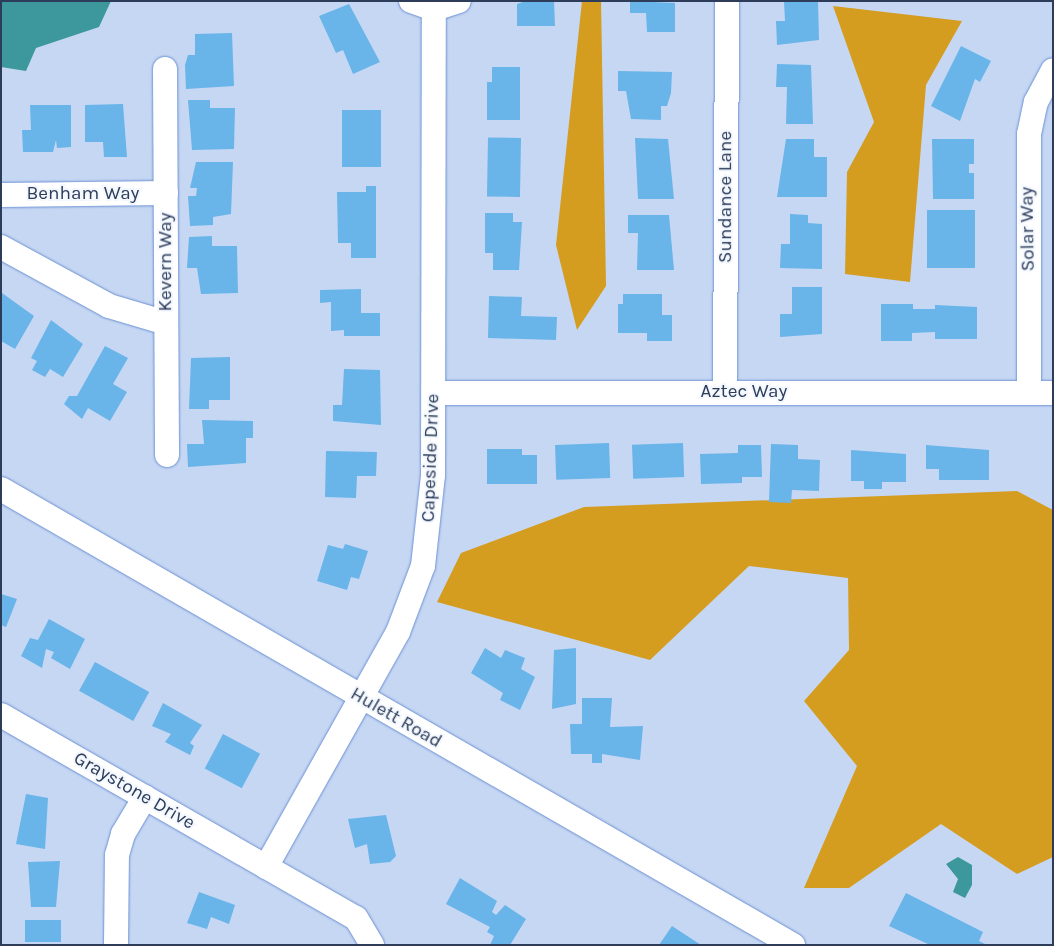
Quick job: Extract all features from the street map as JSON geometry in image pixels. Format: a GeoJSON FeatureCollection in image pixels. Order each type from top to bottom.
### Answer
{"type":"FeatureCollection","features":[{"type":"Feature","properties":{"kind":"street"},"geometry":{"type":"LineString","coordinates":[[411,1],[434,9],[459,1]]}},
{"type":"Feature","properties":{"kind":"street","name":"Sundance Lane"},"geometry":{"type":"LineString","coordinates":[[725,392],[727,1]]}},
{"type":"Feature","properties":{"kind":"street","name":"Capeside Drive"},"geometry":{"type":"LineString","coordinates":[[266,867],[362,698],[409,609],[423,566],[433,475],[434,9]]}},
{"type":"Feature","properties":{"kind":"street","name":"Kevern Way"},"geometry":{"type":"LineString","coordinates":[[165,68],[167,455]]}},
{"type":"Feature","properties":{"kind":"street","name":"Solar Way"},"geometry":{"type":"LineString","coordinates":[[1029,394],[1028,144],[1036,102],[1053,70]]}},
{"type":"Feature","properties":{"kind":"street","name":"Benham Way"},"geometry":{"type":"LineString","coordinates":[[1,195],[166,193]]}},
{"type":"Feature","properties":{"kind":"street"},"geometry":{"type":"LineString","coordinates":[[1,247],[109,306],[166,322]]}},
{"type":"Feature","properties":{"kind":"street","name":"Aztec Way"},"geometry":{"type":"LineString","coordinates":[[434,393],[1053,394]]}},
{"type":"Feature","properties":{"kind":"street","name":"Hulett Road"},"geometry":{"type":"LineString","coordinates":[[1,489],[793,945]]}},
{"type":"Feature","properties":{"kind":"street","name":"Graystone Drive"},"geometry":{"type":"LineString","coordinates":[[1,715],[356,918],[372,945]]}},
{"type":"Feature","properties":{"kind":"street"},"geometry":{"type":"LineString","coordinates":[[116,945],[117,855],[123,834],[145,797]]}},
{"type":"Feature","properties":{"kind":"shaded area"},"geometry":{"type":"Polygon","coordinates":[[[1,1],[111,1],[99,27],[36,48],[26,71],[1,67],[1,1]]]}},
{"type":"Feature","properties":{"kind":"shaded area"},"geometry":{"type":"Polygon","coordinates":[[[582,1],[601,1],[606,286],[577,330],[556,245],[582,1]]]}},
{"type":"Feature","properties":{"kind":"shaded area"},"geometry":{"type":"Polygon","coordinates":[[[833,6],[962,21],[926,85],[910,282],[845,274],[847,172],[874,122],[833,6]]]}},
{"type":"Feature","properties":{"kind":"shaded area"},"geometry":{"type":"Polygon","coordinates":[[[1017,491],[1053,510],[1053,857],[1017,874],[941,824],[849,888],[804,888],[857,766],[804,701],[849,650],[848,578],[749,566],[650,660],[437,602],[461,553],[584,507],[1017,491]]]}},
{"type":"Feature","properties":{"kind":"shaded area"},"geometry":{"type":"Polygon","coordinates":[[[958,857],[972,865],[972,885],[965,898],[953,892],[958,879],[946,864],[958,857]]]}},
{"type":"Feature","properties":{"kind":"building"},"geometry":{"type":"Polygon","coordinates":[[[526,1],[554,1],[555,26],[517,26],[517,4],[526,1]]]}},
{"type":"Feature","properties":{"kind":"building"},"geometry":{"type":"Polygon","coordinates":[[[630,1],[675,3],[675,32],[647,32],[646,13],[630,13],[630,1]]]}},
{"type":"Feature","properties":{"kind":"building"},"geometry":{"type":"Polygon","coordinates":[[[784,1],[818,1],[819,40],[777,45],[776,21],[785,21],[784,1]]]}},
{"type":"Feature","properties":{"kind":"building"},"geometry":{"type":"Polygon","coordinates":[[[349,4],[380,62],[353,74],[343,50],[336,53],[319,16],[349,4]]]}},
{"type":"Feature","properties":{"kind":"building"},"geometry":{"type":"Polygon","coordinates":[[[232,33],[234,86],[186,89],[185,65],[188,55],[195,55],[195,34],[232,33]]]}},
{"type":"Feature","properties":{"kind":"building"},"geometry":{"type":"Polygon","coordinates":[[[961,46],[991,61],[980,82],[975,79],[960,121],[931,106],[961,46]]]}},
{"type":"Feature","properties":{"kind":"building"},"geometry":{"type":"Polygon","coordinates":[[[777,64],[811,65],[813,124],[786,124],[787,87],[776,87],[777,64]]]}},
{"type":"Feature","properties":{"kind":"building"},"geometry":{"type":"Polygon","coordinates":[[[492,67],[520,67],[520,120],[487,120],[487,82],[492,82],[492,67]]]}},
{"type":"Feature","properties":{"kind":"building"},"geometry":{"type":"Polygon","coordinates":[[[618,71],[672,72],[671,93],[667,106],[661,106],[661,120],[631,119],[626,91],[618,91],[618,71]]]}},
{"type":"Feature","properties":{"kind":"building"},"geometry":{"type":"Polygon","coordinates":[[[188,100],[210,100],[210,108],[235,108],[234,149],[192,150],[188,100]]]}},
{"type":"Feature","properties":{"kind":"building"},"geometry":{"type":"Polygon","coordinates":[[[123,104],[127,157],[104,157],[103,142],[85,142],[85,105],[123,104]]]}},
{"type":"Feature","properties":{"kind":"building"},"geometry":{"type":"Polygon","coordinates":[[[30,105],[71,105],[71,147],[57,148],[56,140],[53,152],[23,152],[22,130],[31,130],[30,105]]]}},
{"type":"Feature","properties":{"kind":"building"},"geometry":{"type":"Polygon","coordinates":[[[342,110],[381,110],[381,167],[342,167],[342,110]]]}},
{"type":"Feature","properties":{"kind":"building"},"geometry":{"type":"Polygon","coordinates":[[[488,137],[521,138],[520,197],[487,196],[488,137]]]}},
{"type":"Feature","properties":{"kind":"building"},"geometry":{"type":"Polygon","coordinates":[[[635,138],[668,139],[674,199],[638,199],[635,138]]]}},
{"type":"Feature","properties":{"kind":"building"},"geometry":{"type":"Polygon","coordinates":[[[786,139],[814,139],[814,157],[827,157],[827,197],[777,197],[786,139]]]}},
{"type":"Feature","properties":{"kind":"building"},"geometry":{"type":"Polygon","coordinates":[[[932,139],[974,139],[974,164],[969,164],[969,173],[974,173],[974,199],[933,199],[932,139]]]}},
{"type":"Feature","properties":{"kind":"building"},"geometry":{"type":"Polygon","coordinates":[[[196,162],[233,162],[231,214],[213,217],[213,225],[190,226],[188,196],[196,196],[197,188],[190,188],[196,162]]]}},
{"type":"Feature","properties":{"kind":"building"},"geometry":{"type":"Polygon","coordinates":[[[366,186],[376,186],[376,258],[351,258],[351,243],[338,243],[337,192],[366,192],[366,186]]]}},
{"type":"Feature","properties":{"kind":"building"},"geometry":{"type":"Polygon","coordinates":[[[927,210],[975,210],[975,268],[927,268],[927,210]]]}},
{"type":"Feature","properties":{"kind":"building"},"geometry":{"type":"Polygon","coordinates":[[[485,213],[513,213],[513,222],[522,222],[519,270],[493,270],[493,253],[485,253],[485,213]]]}},
{"type":"Feature","properties":{"kind":"building"},"geometry":{"type":"Polygon","coordinates":[[[790,214],[808,215],[808,223],[822,224],[822,269],[780,268],[781,244],[790,244],[790,214]]]}},
{"type":"Feature","properties":{"kind":"building"},"geometry":{"type":"Polygon","coordinates":[[[628,215],[669,215],[674,270],[637,270],[638,233],[628,233],[628,215]]]}},
{"type":"Feature","properties":{"kind":"building"},"geometry":{"type":"Polygon","coordinates":[[[212,236],[212,246],[237,246],[238,293],[201,294],[197,268],[187,268],[189,237],[212,236]]]}},
{"type":"Feature","properties":{"kind":"building"},"geometry":{"type":"Polygon","coordinates":[[[792,287],[822,287],[822,334],[780,337],[780,314],[792,314],[792,287]]]}},
{"type":"Feature","properties":{"kind":"building"},"geometry":{"type":"Polygon","coordinates":[[[361,289],[361,313],[380,313],[380,336],[344,336],[344,330],[331,331],[331,302],[320,303],[320,290],[361,289]]]}},
{"type":"Feature","properties":{"kind":"building"},"geometry":{"type":"Polygon","coordinates":[[[2,293],[34,316],[15,349],[1,341],[2,293]]]}},
{"type":"Feature","properties":{"kind":"building"},"geometry":{"type":"Polygon","coordinates":[[[623,294],[662,294],[662,315],[672,315],[672,341],[647,341],[647,333],[618,333],[618,304],[623,304],[623,294]]]}},
{"type":"Feature","properties":{"kind":"building"},"geometry":{"type":"Polygon","coordinates":[[[489,296],[522,297],[521,316],[557,317],[556,340],[488,338],[489,296]]]}},
{"type":"Feature","properties":{"kind":"building"},"geometry":{"type":"Polygon","coordinates":[[[881,304],[913,304],[913,309],[935,309],[935,305],[977,307],[977,339],[935,339],[935,332],[912,333],[912,341],[881,341],[881,304]]]}},
{"type":"Feature","properties":{"kind":"building"},"geometry":{"type":"Polygon","coordinates":[[[51,320],[83,344],[63,377],[50,369],[45,377],[32,370],[37,361],[31,358],[51,320]]]}},
{"type":"Feature","properties":{"kind":"building"},"geometry":{"type":"Polygon","coordinates":[[[105,346],[128,358],[113,384],[127,392],[110,421],[88,408],[82,419],[64,404],[69,396],[77,396],[105,346]]]}},
{"type":"Feature","properties":{"kind":"building"},"geometry":{"type":"Polygon","coordinates":[[[230,357],[230,400],[209,400],[209,409],[189,409],[191,358],[230,357]]]}},
{"type":"Feature","properties":{"kind":"building"},"geometry":{"type":"Polygon","coordinates":[[[344,369],[380,370],[381,425],[333,421],[333,405],[342,405],[344,369]]]}},
{"type":"Feature","properties":{"kind":"building"},"geometry":{"type":"Polygon","coordinates":[[[202,420],[253,421],[253,438],[246,438],[246,463],[188,467],[187,444],[204,444],[202,420]]]}},
{"type":"Feature","properties":{"kind":"building"},"geometry":{"type":"Polygon","coordinates":[[[609,443],[610,478],[556,480],[555,445],[609,443]]]}},
{"type":"Feature","properties":{"kind":"building"},"geometry":{"type":"Polygon","coordinates":[[[683,443],[684,477],[633,479],[632,445],[683,443]]]}},
{"type":"Feature","properties":{"kind":"building"},"geometry":{"type":"Polygon","coordinates":[[[771,444],[798,445],[798,459],[820,460],[819,491],[792,490],[791,503],[769,502],[771,444]]]}},
{"type":"Feature","properties":{"kind":"building"},"geometry":{"type":"Polygon","coordinates":[[[738,445],[761,445],[762,477],[742,477],[742,483],[701,484],[700,454],[738,453],[738,445]]]}},
{"type":"Feature","properties":{"kind":"building"},"geometry":{"type":"Polygon","coordinates":[[[926,445],[989,450],[989,480],[939,480],[939,469],[926,469],[926,445]]]}},
{"type":"Feature","properties":{"kind":"building"},"geometry":{"type":"Polygon","coordinates":[[[487,449],[522,449],[522,455],[537,455],[537,484],[487,484],[487,449]]]}},
{"type":"Feature","properties":{"kind":"building"},"geometry":{"type":"Polygon","coordinates":[[[851,450],[906,454],[906,482],[882,482],[882,489],[864,489],[864,481],[851,481],[851,450]]]}},
{"type":"Feature","properties":{"kind":"building"},"geometry":{"type":"Polygon","coordinates":[[[326,451],[377,452],[376,476],[357,476],[356,498],[325,497],[326,451]]]}},
{"type":"Feature","properties":{"kind":"building"},"geometry":{"type":"Polygon","coordinates":[[[345,544],[368,551],[359,579],[351,577],[347,590],[317,581],[328,545],[343,549],[345,544]]]}},
{"type":"Feature","properties":{"kind":"building"},"geometry":{"type":"Polygon","coordinates":[[[1,594],[17,599],[6,627],[1,625],[1,594]]]}},
{"type":"Feature","properties":{"kind":"building"},"geometry":{"type":"Polygon","coordinates":[[[49,619],[85,639],[70,669],[51,658],[54,652],[46,649],[42,668],[21,656],[30,638],[38,640],[49,619]]]}},
{"type":"Feature","properties":{"kind":"building"},"geometry":{"type":"Polygon","coordinates":[[[485,648],[501,658],[505,650],[525,658],[521,669],[535,677],[520,710],[500,700],[503,693],[471,673],[485,648]]]}},
{"type":"Feature","properties":{"kind":"building"},"geometry":{"type":"Polygon","coordinates":[[[576,648],[576,704],[552,709],[554,650],[576,648]]]}},
{"type":"Feature","properties":{"kind":"building"},"geometry":{"type":"Polygon","coordinates":[[[95,662],[149,692],[133,721],[79,691],[95,662]]]}},
{"type":"Feature","properties":{"kind":"building"},"geometry":{"type":"Polygon","coordinates":[[[582,698],[612,698],[610,727],[643,726],[640,760],[602,754],[602,763],[592,763],[592,754],[571,754],[570,724],[582,724],[582,698]]]}},
{"type":"Feature","properties":{"kind":"building"},"geometry":{"type":"Polygon","coordinates":[[[163,703],[202,725],[190,743],[194,746],[190,755],[165,742],[171,734],[152,726],[163,703]]]}},
{"type":"Feature","properties":{"kind":"building"},"geometry":{"type":"Polygon","coordinates":[[[223,734],[260,754],[242,788],[205,768],[223,734]]]}},
{"type":"Feature","properties":{"kind":"building"},"geometry":{"type":"Polygon","coordinates":[[[26,794],[48,798],[45,849],[16,844],[26,794]]]}},
{"type":"Feature","properties":{"kind":"building"},"geometry":{"type":"Polygon","coordinates":[[[386,815],[396,856],[390,862],[370,864],[367,844],[355,848],[348,819],[386,815]]]}},
{"type":"Feature","properties":{"kind":"building"},"geometry":{"type":"Polygon","coordinates":[[[60,861],[56,907],[31,907],[28,862],[60,861]]]}},
{"type":"Feature","properties":{"kind":"building"},"geometry":{"type":"Polygon","coordinates":[[[460,878],[497,901],[492,912],[496,915],[505,905],[526,919],[510,945],[490,945],[494,936],[487,932],[490,927],[446,904],[460,878]]]}},
{"type":"Feature","properties":{"kind":"building"},"geometry":{"type":"Polygon","coordinates":[[[199,892],[235,905],[229,924],[211,917],[207,929],[187,923],[199,892]]]}},
{"type":"Feature","properties":{"kind":"building"},"geometry":{"type":"Polygon","coordinates":[[[906,893],[983,932],[979,941],[987,945],[930,945],[889,926],[906,893]]]}},
{"type":"Feature","properties":{"kind":"building"},"geometry":{"type":"Polygon","coordinates":[[[25,920],[61,920],[61,942],[25,942],[25,920]]]}},
{"type":"Feature","properties":{"kind":"building"},"geometry":{"type":"Polygon","coordinates":[[[672,926],[701,945],[659,945],[672,926]]]}}]}
